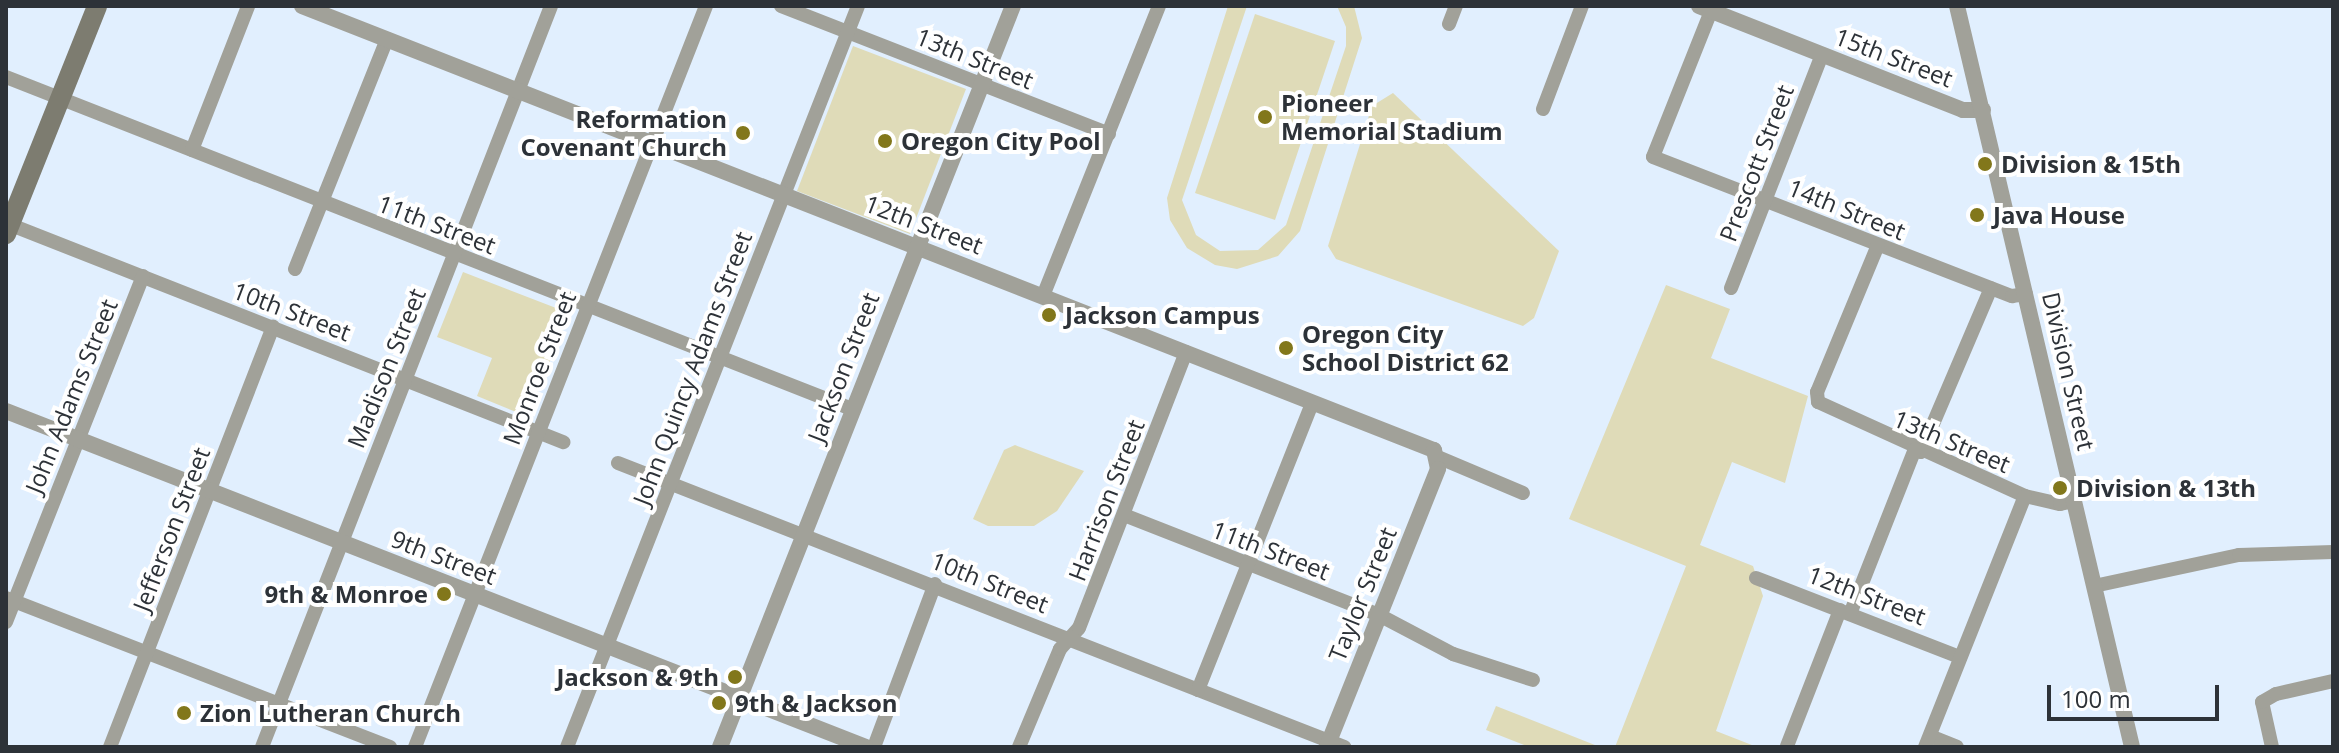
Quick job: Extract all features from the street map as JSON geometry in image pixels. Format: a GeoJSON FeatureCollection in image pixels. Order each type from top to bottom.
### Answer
{"type":"FeatureCollection","features":[{"type":"Feature","properties":{"kind":"main road"},"geometry":{"type":"LineString","coordinates":[[7,227],[97,6]]}},
{"type":"Feature","properties":{"kind":"street"},"geometry":{"type":"LineString","coordinates":[[192,150],[248,6]]}},
{"type":"Feature","properties":{"kind":"street","name":"12th Street"},"geometry":{"type":"LineString","coordinates":[[302,6],[1432,448],[1440,458],[1523,493]]}},
{"type":"Feature","properties":{"kind":"street","name":"Madison Street"},"geometry":{"type":"LineString","coordinates":[[262,747],[551,6]]}},
{"type":"Feature","properties":{"kind":"street","name":"Monroe Street"},"geometry":{"type":"LineString","coordinates":[[415,747],[706,6]]}},
{"type":"Feature","properties":{"kind":"street","name":"13th Street"},"geometry":{"type":"LineString","coordinates":[[781,6],[1109,134]]}},
{"type":"Feature","properties":{"kind":"street","name":"John Quincy Adams Street"},"geometry":{"type":"LineString","coordinates":[[567,747],[858,6]]}},
{"type":"Feature","properties":{"kind":"street","name":"Jackson Street"},"geometry":{"type":"LineString","coordinates":[[720,747],[1013,6]]}},
{"type":"Feature","properties":{"kind":"street"},"geometry":{"type":"LineString","coordinates":[[1043,296],[1159,6]]}},
{"type":"Feature","properties":{"kind":"street"},"geometry":{"type":"LineString","coordinates":[[1449,24],[1456,6]]}},
{"type":"Feature","properties":{"kind":"street"},"geometry":{"type":"LineString","coordinates":[[1543,109],[1582,6]]}},
{"type":"Feature","properties":{"kind":"street","name":"Division Street"},"geometry":{"type":"LineString","coordinates":[[1957,6],[2132,747]]}},
{"type":"Feature","properties":{"kind":"street","name":"15th Street"},"geometry":{"type":"LineString","coordinates":[[1708,8],[1963,110],[1983,110]]}},
{"type":"Feature","properties":{"kind":"street","name":"14th Street"},"geometry":{"type":"LineString","coordinates":[[1708,8],[1653,157],[2012,296],[2026,294]]}},
{"type":"Feature","properties":{"kind":"street"},"geometry":{"type":"LineString","coordinates":[[295,269],[387,39]]}},
{"type":"Feature","properties":{"kind":"street","name":"Prescott Street"},"geometry":{"type":"LineString","coordinates":[[1731,288],[1822,54]]}},
{"type":"Feature","properties":{"kind":"street","name":"11th Street"},"geometry":{"type":"LineString","coordinates":[[6,77],[852,409]]}},
{"type":"Feature","properties":{"kind":"street","name":"10th Street"},"geometry":{"type":"LineString","coordinates":[[7,227],[143,276],[563,442]]}},
{"type":"Feature","properties":{"kind":"street","name":"13th Street"},"geometry":{"type":"LineString","coordinates":[[1878,245],[1817,392],[1818,402],[1918,451],[2025,496],[2060,504],[2074,501]]}},
{"type":"Feature","properties":{"kind":"street","name":"John Adams Street"},"geometry":{"type":"LineString","coordinates":[[6,622],[10,599],[143,276]]}},
{"type":"Feature","properties":{"kind":"street"},"geometry":{"type":"LineString","coordinates":[[1787,746],[1991,288]]}},
{"type":"Feature","properties":{"kind":"street","name":"Jefferson Street"},"geometry":{"type":"LineString","coordinates":[[110,747],[273,327]]}},
{"type":"Feature","properties":{"kind":"street","name":"Harrison Street"},"geometry":{"type":"LineString","coordinates":[[1019,747],[1060,649],[1079,628],[1186,352]]}},
{"type":"Feature","properties":{"kind":"street"},"geometry":{"type":"LineString","coordinates":[[1198,690],[1312,403]]}},
{"type":"Feature","properties":{"kind":"street","name":"9th Street"},"geometry":{"type":"LineString","coordinates":[[6,411],[866,747]]}},
{"type":"Feature","properties":{"kind":"street","name":"Taylor Street"},"geometry":{"type":"LineString","coordinates":[[1334,745],[1379,615],[1440,458]]}},
{"type":"Feature","properties":{"kind":"street","name":"10th Street"},"geometry":{"type":"LineString","coordinates":[[618,463],[935,584],[1334,745]]}},
{"type":"Feature","properties":{"kind":"street"},"geometry":{"type":"LineString","coordinates":[[1957,747],[1928,742],[2025,496]]}},
{"type":"Feature","properties":{"kind":"street","name":"11th Street"},"geometry":{"type":"LineString","coordinates":[[1124,515],[1379,615],[1453,654],[1533,680]]}},
{"type":"Feature","properties":{"kind":"street"},"geometry":{"type":"LineString","coordinates":[[2094,586],[2239,555],[2333,552]]}},
{"type":"Feature","properties":{"kind":"street","name":"12th Street"},"geometry":{"type":"LineString","coordinates":[[1756,578],[1960,657]]}},
{"type":"Feature","properties":{"kind":"street"},"geometry":{"type":"LineString","coordinates":[[874,747],[935,584]]}},
{"type":"Feature","properties":{"kind":"street"},"geometry":{"type":"LineString","coordinates":[[10,599],[390,747]]}},
{"type":"Feature","properties":{"kind":"street"},"geometry":{"type":"LineString","coordinates":[[2272,747],[2262,702],[2276,694],[2333,681]]}},
{"type":"Feature","properties":{"kind":"shaded area"},"geometry":{"type":"Polygon","coordinates":[[[1228,6],[1247,6],[1182,200],[1196,235],[1220,251],[1258,250],[1286,225],[1346,46],[1346,27],[1337,6],[1354,6],[1362,38],[1300,231],[1278,256],[1237,269],[1215,265],[1187,248],[1170,220],[1167,198],[1228,6]]]}},
{"type":"Feature","properties":{"kind":"shaded area"},"geometry":{"type":"Polygon","coordinates":[[[1255,14],[1335,41],[1275,220],[1195,193],[1255,14]]]}},
{"type":"Feature","properties":{"kind":"shaded area","name":"Oregon City Pool"},"geometry":{"type":"Polygon","coordinates":[[[853,46],[966,89],[910,234],[797,191],[853,46]]]}},
{"type":"Feature","properties":{"kind":"shaded area"},"geometry":{"type":"Polygon","coordinates":[[[1393,93],[1559,251],[1534,318],[1523,326],[1336,259],[1328,246],[1372,106],[1393,93]]]}},
{"type":"Feature","properties":{"kind":"shaded area"},"geometry":{"type":"Polygon","coordinates":[[[463,272],[569,313],[528,417],[477,396],[492,358],[437,337],[463,272]]]}},
{"type":"Feature","properties":{"kind":"shaded area"},"geometry":{"type":"Polygon","coordinates":[[[1666,285],[1730,309],[1711,358],[1808,396],[1785,483],[1732,462],[1700,545],[1753,566],[1763,596],[1716,731],[1757,747],[1615,747],[1686,566],[1569,519],[1666,285]]]}},
{"type":"Feature","properties":{"kind":"shaded area"},"geometry":{"type":"Polygon","coordinates":[[[1015,445],[1084,471],[1057,511],[1034,526],[988,526],[973,519],[1004,450],[1015,445]]]}},
{"type":"Feature","properties":{"kind":"shaded area"},"geometry":{"type":"Polygon","coordinates":[[[1496,706],[1600,747],[1529,747],[1486,730],[1496,706]]]}},
{"type":"Feature","properties":{"kind":"place","name":"Pioneer Memorial Stadium"},"geometry":{"type":"Point","coordinates":[1265,117]}},
{"type":"Feature","properties":{"kind":"place","name":"Reformation Covenant Church"},"geometry":{"type":"Point","coordinates":[743,133]}},
{"type":"Feature","properties":{"kind":"place","name":"Oregon City Pool"},"geometry":{"type":"Point","coordinates":[885,141]}},
{"type":"Feature","properties":{"kind":"place","name":"Division & 15th"},"geometry":{"type":"Point","coordinates":[1985,164]}},
{"type":"Feature","properties":{"kind":"place","name":"Java House"},"geometry":{"type":"Point","coordinates":[1977,215]}},
{"type":"Feature","properties":{"kind":"place","name":"Jackson Campus"},"geometry":{"type":"Point","coordinates":[1049,315]}},
{"type":"Feature","properties":{"kind":"place","name":"Oregon City School District 62"},"geometry":{"type":"Point","coordinates":[1286,348]}},
{"type":"Feature","properties":{"kind":"place","name":"Division & 13th"},"geometry":{"type":"Point","coordinates":[2060,488]}},
{"type":"Feature","properties":{"kind":"place","name":"9th & Monroe"},"geometry":{"type":"Point","coordinates":[444,594]}},
{"type":"Feature","properties":{"kind":"place","name":"Jackson & 9th"},"geometry":{"type":"Point","coordinates":[735,677]}},
{"type":"Feature","properties":{"kind":"place","name":"9th & Jackson"},"geometry":{"type":"Point","coordinates":[719,703]}},
{"type":"Feature","properties":{"kind":"place","name":"Zion Lutheran Church"},"geometry":{"type":"Point","coordinates":[184,713]}}]}
